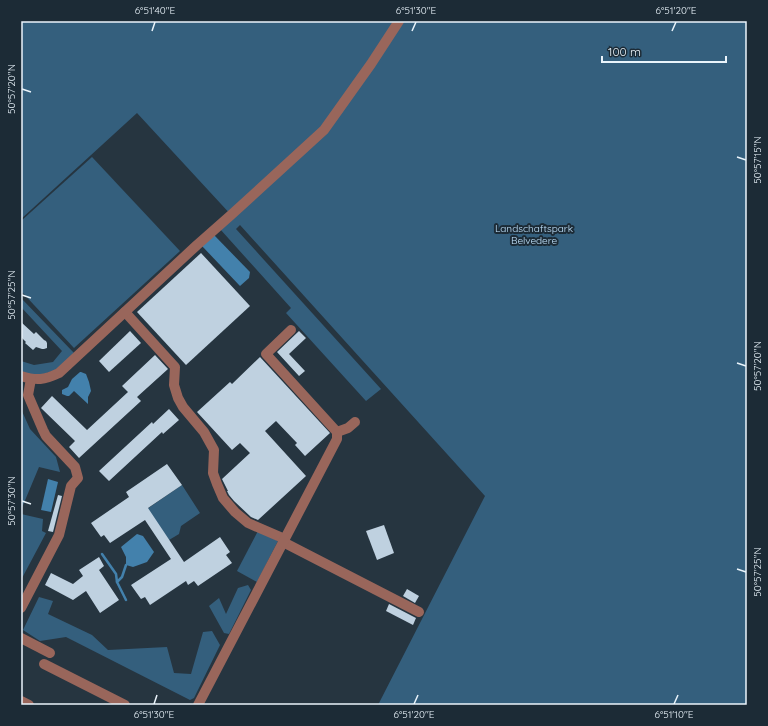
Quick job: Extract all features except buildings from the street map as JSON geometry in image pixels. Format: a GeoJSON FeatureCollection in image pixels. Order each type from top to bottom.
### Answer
{"type":"FeatureCollection","features":[{"type":"Feature","properties":{"kind":"street"},"geometry":{"type":"LineString","coordinates":[[21,608],[59,535],[71,486],[78,478],[75,467],[46,436],[28,395],[26,377],[42,379],[59,373],[324,130],[399,21]]}},
{"type":"Feature","properties":{"kind":"street"},"geometry":{"type":"LineString","coordinates":[[125,312],[175,367],[174,384],[178,398],[183,407],[204,432],[214,450],[214,474],[217,484],[223,498],[235,512],[248,523],[419,612]]}},
{"type":"Feature","properties":{"kind":"street"},"geometry":{"type":"LineString","coordinates":[[198,705],[337,439],[337,432],[266,354],[291,330]]}},
{"type":"Feature","properties":{"kind":"street"},"geometry":{"type":"LineString","coordinates":[[337,432],[348,428],[354,422]]}},
{"type":"Feature","properties":{"kind":"street"},"geometry":{"type":"LineString","coordinates":[[21,638],[50,653]]}},
{"type":"Feature","properties":{"kind":"street"},"geometry":{"type":"LineString","coordinates":[[44,664],[125,705]]}},
{"type":"Feature","properties":{"kind":"street"},"geometry":{"type":"LineString","coordinates":[[21,701],[29,705]]}},
{"type":"Feature","properties":{"kind":"green space","name":"Landschaftspark Belvedere"},"geometry":{"type":"Polygon","coordinates":[[[21,21],[747,21],[747,705],[378,705],[485,496],[240,225],[236,229],[381,389],[366,401],[286,313],[291,308],[220,229],[233,217],[137,113],[21,219],[21,21]]]}},
{"type":"Feature","properties":{"kind":"green space"},"geometry":{"type":"Polygon","coordinates":[[[92,157],[180,251],[74,348],[21,291],[21,221],[92,157]]]}},
{"type":"Feature","properties":{"kind":"green space"},"geometry":{"type":"Polygon","coordinates":[[[21,298],[74,353],[58,369],[44,374],[32,375],[21,371],[21,361],[34,365],[53,362],[62,351],[21,307],[21,298]]]}},
{"type":"Feature","properties":{"kind":"green space"},"geometry":{"type":"Polygon","coordinates":[[[21,409],[30,429],[56,457],[60,472],[39,467],[21,510],[21,409]]]}},
{"type":"Feature","properties":{"kind":"green space"},"geometry":{"type":"Polygon","coordinates":[[[182,485],[200,513],[181,526],[179,534],[169,540],[147,509],[182,485]]]}},
{"type":"Feature","properties":{"kind":"green space"},"geometry":{"type":"Polygon","coordinates":[[[21,514],[43,519],[42,531],[46,533],[21,580],[21,514]]]}},
{"type":"Feature","properties":{"kind":"green space"},"geometry":{"type":"Polygon","coordinates":[[[258,531],[278,541],[257,582],[237,571],[258,531]]]}},
{"type":"Feature","properties":{"kind":"green space"},"geometry":{"type":"Polygon","coordinates":[[[248,585],[251,590],[229,634],[224,633],[209,606],[219,598],[226,614],[238,588],[248,585]]]}},
{"type":"Feature","properties":{"kind":"green space"},"geometry":{"type":"Polygon","coordinates":[[[39,597],[53,601],[48,614],[92,635],[108,650],[167,647],[174,673],[191,674],[203,632],[212,631],[220,645],[194,698],[190,700],[66,637],[40,641],[23,630],[39,597]]]}},
{"type":"Feature","properties":{"kind":"shaded area"},"geometry":{"type":"Polygon","coordinates":[[[214,235],[250,272],[249,278],[240,286],[202,246],[214,235]]]}},
{"type":"Feature","properties":{"kind":"shaded area"},"geometry":{"type":"Polygon","coordinates":[[[80,372],[86,374],[89,382],[91,391],[88,397],[88,404],[74,391],[69,396],[62,394],[62,390],[68,387],[72,379],[80,372]]]}},
{"type":"Feature","properties":{"kind":"shaded area"},"geometry":{"type":"Polygon","coordinates":[[[48,479],[58,482],[51,512],[41,510],[48,479]]]}},
{"type":"Feature","properties":{"kind":"shaded area"},"geometry":{"type":"Polygon","coordinates":[[[137,534],[143,536],[154,552],[147,562],[133,567],[126,565],[126,557],[121,547],[137,534]]]}},
{"type":"Feature","properties":{"kind":"waterway"},"geometry":{"type":"LineString","coordinates":[[102,554],[116,574],[117,582]]}},
{"type":"Feature","properties":{"kind":"waterway"},"geometry":{"type":"LineString","coordinates":[[126,565],[122,577],[117,582],[126,600]]}}]}
